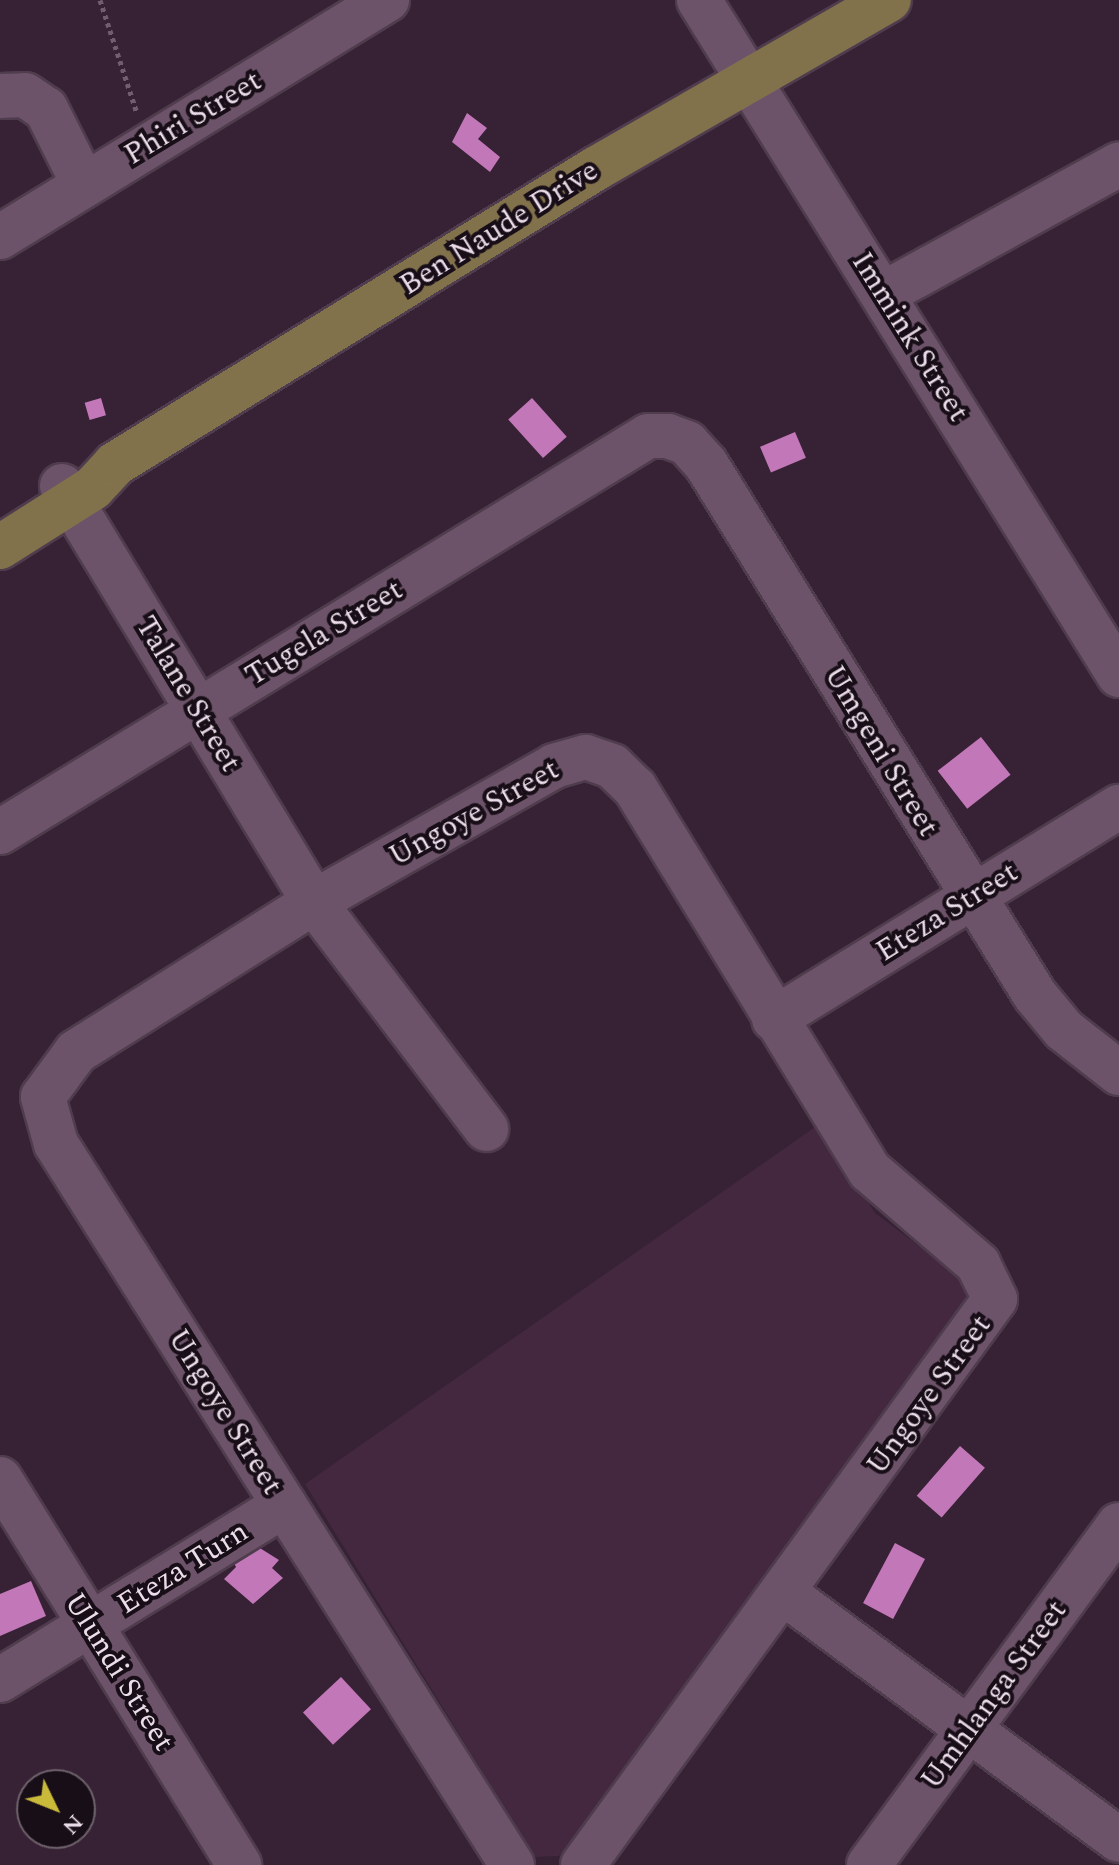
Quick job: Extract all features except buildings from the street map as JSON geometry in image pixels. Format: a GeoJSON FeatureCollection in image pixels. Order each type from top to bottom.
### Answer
{"type":"FeatureCollection","features":[{"type":"Feature","properties":{"kind":"main road","name":"Ben Naude Drive"},"geometry":{"type":"LineString","coordinates":[[0,547],[67,494],[115,464],[747,77],[889,0]]}},
{"type":"Feature","properties":{"kind":"main road","name":"Ben Naude Drive"},"geometry":{"type":"LineString","coordinates":[[0,524],[67,494]]}},
{"type":"Feature","properties":{"kind":"street","name":"Phiri Street"},"geometry":{"type":"LineString","coordinates":[[0,237],[387,0]]}},
{"type":"Feature","properties":{"kind":"street","name":"Immink Street"},"geometry":{"type":"LineString","coordinates":[[699,0],[1119,675]]}},
{"type":"Feature","properties":{"kind":"street"},"geometry":{"type":"LineString","coordinates":[[0,96],[41,103],[84,185]]}},
{"type":"Feature","properties":{"kind":"street"},"geometry":{"type":"LineString","coordinates":[[883,294],[1119,164]]}},
{"type":"Feature","properties":{"kind":"street","name":"Tugela Street"},"geometry":{"type":"LineString","coordinates":[[0,832],[648,436]]}},
{"type":"Feature","properties":{"kind":"street","name":"Umgeni Street"},"geometry":{"type":"LineString","coordinates":[[648,436],[679,439],[706,464],[970,898],[1054,1020],[1119,1073]]}},
{"type":"Feature","properties":{"kind":"street","name":"Talane Street"},"geometry":{"type":"LineString","coordinates":[[67,494],[314,902],[486,1129]]}},
{"type":"Feature","properties":{"kind":"street","name":"Ungoye Street"},"geometry":{"type":"LineString","coordinates":[[512,1865],[56,1144],[43,1108],[54,1075],[76,1052],[314,902],[554,766],[595,759],[635,788],[870,1171],[978,1264],[995,1299],[784,1593],[583,1865]]}},
{"type":"Feature","properties":{"kind":"street","name":"Eteza Street"},"geometry":{"type":"LineString","coordinates":[[774,1019],[1119,807]]}},
{"type":"Feature","properties":{"kind":"street","name":"Ulundi Street"},"geometry":{"type":"LineString","coordinates":[[0,1479],[239,1865]]}},
{"type":"Feature","properties":{"kind":"street","name":"Eteza Turn"},"geometry":{"type":"LineString","coordinates":[[0,1680],[284,1505]]}},
{"type":"Feature","properties":{"kind":"street","name":"Umhlanga Street"},"geometry":{"type":"LineString","coordinates":[[869,1865],[1119,1525]]}},
{"type":"Feature","properties":{"kind":"street"},"geometry":{"type":"LineString","coordinates":[[784,1593],[1119,1840]]}},
{"type":"Feature","properties":{"kind":"path"},"geometry":{"type":"LineString","coordinates":[[100,0],[148,146]]}},
{"type":"Feature","properties":{"kind":"shaded area"},"geometry":{"type":"Polygon","coordinates":[[[818,1125],[875,1213],[969,1283],[975,1300],[559,1856],[535,1857],[305,1484],[818,1125]]]}}]}
